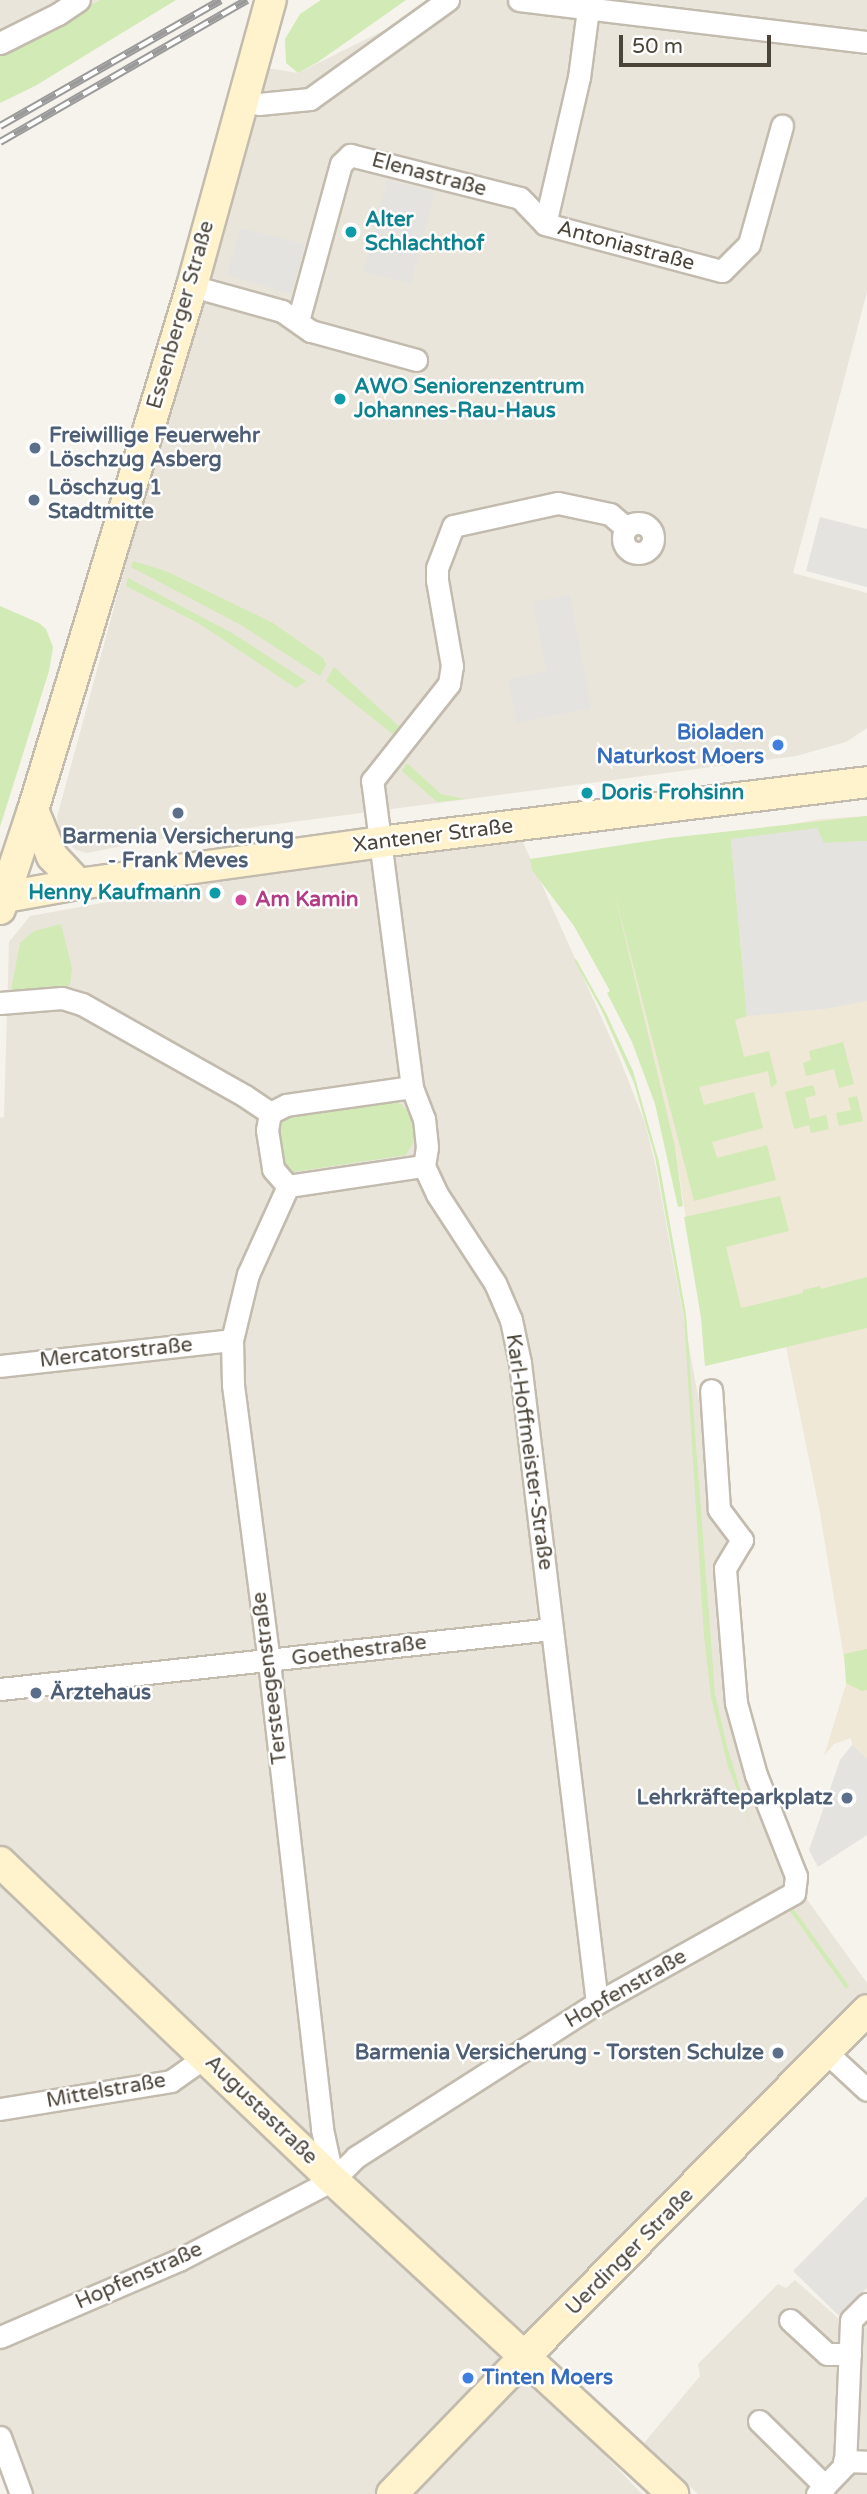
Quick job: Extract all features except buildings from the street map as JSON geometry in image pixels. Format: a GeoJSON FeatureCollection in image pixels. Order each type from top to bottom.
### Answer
{"type":"FeatureCollection","features":[{"type":"Feature","properties":{"kind":"street"},"geometry":{"type":"LineString","coordinates":[[0,43],[58,14],[79,0]]}},
{"type":"Feature","properties":{"kind":"street","name":"Essenberger Straße"},"geometry":{"type":"LineString","coordinates":[[1,902],[33,810],[191,286],[271,0]]}},
{"type":"Feature","properties":{"kind":"street"},"geometry":{"type":"LineString","coordinates":[[242,100],[259,104],[310,99],[448,0]]}},
{"type":"Feature","properties":{"kind":"street"},"geometry":{"type":"LineString","coordinates":[[519,0],[867,42]]}},
{"type":"Feature","properties":{"kind":"street","name":"Antoniastraße"},"geometry":{"type":"LineString","coordinates":[[588,9],[579,77],[545,224],[722,271],[750,244],[782,126]]}},
{"type":"Feature","properties":{"kind":"street","name":"Elenastraße"},"geometry":{"type":"LineString","coordinates":[[298,321],[341,164],[350,155],[520,198],[545,224]]}},
{"type":"Feature","properties":{"kind":"street"},"geometry":{"type":"LineString","coordinates":[[191,286],[282,311],[311,331],[416,360]]}},
{"type":"Feature","properties":{"kind":"street","name":"Karl-Hoffmeister-Straße"},"geometry":{"type":"LineString","coordinates":[[597,2003],[520,1363],[511,1320],[495,1283],[437,1194],[424,1166],[428,1147],[424,1119],[412,1087],[372,781],[449,684],[452,674],[437,568],[453,526],[558,503],[610,514],[626,528]]}},
{"type":"Feature","properties":{"kind":"street","name":"Xantener Straße"},"geometry":{"type":"LineString","coordinates":[[1,902],[78,884],[380,842],[867,782]]}},
{"type":"Feature","properties":{"kind":"street"},"geometry":{"type":"LineString","coordinates":[[33,810],[52,856],[78,884]]}},
{"type":"Feature","properties":{"kind":"street"},"geometry":{"type":"LineString","coordinates":[[0,1003],[62,998],[82,1004],[245,1096],[270,1113]]}},
{"type":"Feature","properties":{"kind":"street"},"geometry":{"type":"LineString","coordinates":[[270,1113],[286,1105],[412,1087]]}},
{"type":"Feature","properties":{"kind":"street"},"geometry":{"type":"LineString","coordinates":[[270,1113],[267,1130],[273,1169],[288,1186],[424,1166]]}},
{"type":"Feature","properties":{"kind":"street","name":"Tersteegenstraße"},"geometry":{"type":"LineString","coordinates":[[288,1186],[248,1274],[232,1340],[233,1385],[269,1662],[322,2129],[333,2180]]}},
{"type":"Feature","properties":{"kind":"street","name":"Mercatorstraße"},"geometry":{"type":"LineString","coordinates":[[0,1366],[232,1340]]}},
{"type":"Feature","properties":{"kind":"street","name":"Hopfenstraße"},"geometry":{"type":"LineString","coordinates":[[0,2337],[179,2260],[333,2180],[356,2157],[597,2003],[794,1893],[796,1876],[756,1775],[736,1703],[725,1568],[742,1540],[719,1509],[711,1390]]}},
{"type":"Feature","properties":{"kind":"street","name":"Goethestraße"},"geometry":{"type":"LineString","coordinates":[[0,1689],[269,1662],[552,1629]]}},
{"type":"Feature","properties":{"kind":"street","name":"Augustastraße"},"geometry":{"type":"LineString","coordinates":[[0,1862],[333,2180],[526,2354],[673,2494]]}},
{"type":"Feature","properties":{"kind":"street","name":"Uerdinger Straße"},"geometry":{"type":"LineString","coordinates":[[393,2494],[526,2354],[867,2010]]}},
{"type":"Feature","properties":{"kind":"street"},"geometry":{"type":"LineString","coordinates":[[827,2053],[867,2090]]}},
{"type":"Feature","properties":{"kind":"street","name":"Mittelstraße"},"geometry":{"type":"LineString","coordinates":[[0,2109],[171,2081],[205,2057]]}},
{"type":"Feature","properties":{"kind":"street"},"geometry":{"type":"LineString","coordinates":[[759,2421],[821,2490],[845,2465],[858,2379],[850,2354],[851,2320],[867,2304]]}},
{"type":"Feature","properties":{"kind":"street"},"geometry":{"type":"LineString","coordinates":[[790,2320],[827,2354],[850,2354]]}},
{"type":"Feature","properties":{"kind":"street"},"geometry":{"type":"LineString","coordinates":[[0,2437],[21,2494]]}},
{"type":"Feature","properties":{"kind":"street"},"geometry":{"type":"LineString","coordinates":[[844,2461],[867,2462]]}},
{"type":"Feature","properties":{"kind":"shaded area"},"geometry":{"type":"Polygon","coordinates":[[[0,0],[100,0],[0,53],[0,0]]]}},
{"type":"Feature","properties":{"kind":"shaded area"},"geometry":{"type":"Polygon","coordinates":[[[445,0],[508,0],[867,56],[867,292],[793,573],[867,593],[867,728],[846,742],[796,756],[147,841],[87,853],[76,850],[61,838],[57,817],[261,67],[298,73],[445,0]]]}},
{"type":"Feature","properties":{"kind":"shaded area"},"geometry":{"type":"Polygon","coordinates":[[[519,0],[867,0],[867,42],[519,0]]]}},
{"type":"Feature","properties":{"kind":"shaded area"},"geometry":{"type":"Polygon","coordinates":[[[387,180],[435,192],[411,284],[363,272],[387,180]]]}},
{"type":"Feature","properties":{"kind":"shaded area"},"geometry":{"type":"Polygon","coordinates":[[[240,228],[305,244],[291,294],[227,275],[240,228]]]}},
{"type":"Feature","properties":{"kind":"shaded area"},"geometry":{"type":"Polygon","coordinates":[[[820,517],[867,529],[867,587],[806,571],[820,517]]]}},
{"type":"Feature","properties":{"kind":"shaded area"},"geometry":{"type":"Polygon","coordinates":[[[570,595],[591,708],[516,723],[508,679],[546,671],[533,602],[570,595]]]}},
{"type":"Feature","properties":{"kind":"shaded area"},"geometry":{"type":"Polygon","coordinates":[[[867,816],[867,1758],[852,1745],[851,1738],[834,1744],[824,1756],[846,1684],[846,1670],[819,1508],[786,1347],[705,1366],[701,1317],[675,1147],[662,1102],[575,863],[820,819],[867,816]]]}},
{"type":"Feature","properties":{"kind":"shaded area"},"geometry":{"type":"Polygon","coordinates":[[[817,828],[824,843],[867,841],[867,1001],[824,1009],[747,1016],[731,839],[817,828]]]}},
{"type":"Feature","properties":{"kind":"shaded area"},"geometry":{"type":"Polygon","coordinates":[[[522,840],[619,1057],[645,1123],[655,1163],[719,1509],[742,1540],[725,1568],[736,1703],[801,1891],[867,1983],[867,2023],[525,2372],[642,2494],[9,2494],[0,2470],[0,1118],[4,1117],[9,942],[30,916],[218,882],[522,840]]]}},
{"type":"Feature","properties":{"kind":"shaded area","name":"Lehrkräfteparkplatz"},"geometry":{"type":"Polygon","coordinates":[[[852,1745],[867,1758],[867,1835],[818,1867],[809,1850],[840,1760],[852,1745]]]}},
{"type":"Feature","properties":{"kind":"shaded area"},"geometry":{"type":"Polygon","coordinates":[[[867,2196],[867,2288],[839,2316],[793,2271],[867,2196]]]}},
{"type":"Feature","properties":{"kind":"shaded area"},"geometry":{"type":"Polygon","coordinates":[[[795,2280],[855,2333],[867,2320],[867,2494],[698,2494],[644,2443],[700,2376],[698,2364],[778,2284],[786,2288],[795,2280]]]}},
{"type":"Feature","properties":{"kind":"green space"},"geometry":{"type":"Polygon","coordinates":[[[100,0],[176,0],[35,86],[0,103],[0,53],[100,0]]]}},
{"type":"Feature","properties":{"kind":"green space"},"geometry":{"type":"Polygon","coordinates":[[[321,0],[406,0],[298,73],[286,63],[285,39],[300,14],[321,0]]]}},
{"type":"Feature","properties":{"kind":"green space"},"geometry":{"type":"Polygon","coordinates":[[[133,561],[166,571],[273,623],[323,658],[326,665],[320,676],[241,625],[131,567],[133,561]]]}},
{"type":"Feature","properties":{"kind":"green space"},"geometry":{"type":"Polygon","coordinates":[[[128,578],[232,633],[306,681],[296,688],[198,623],[126,586],[128,578]]]}},
{"type":"Feature","properties":{"kind":"green space"},"geometry":{"type":"Polygon","coordinates":[[[0,606],[39,623],[46,629],[53,647],[49,671],[0,827],[0,606]]]}},
{"type":"Feature","properties":{"kind":"green space"},"geometry":{"type":"Polygon","coordinates":[[[334,667],[401,728],[395,736],[326,681],[334,667]]]}},
{"type":"Feature","properties":{"kind":"green space"},"geometry":{"type":"Polygon","coordinates":[[[407,763],[441,794],[466,799],[437,802],[402,771],[407,763]]]}},
{"type":"Feature","properties":{"kind":"green space"},"geometry":{"type":"Polygon","coordinates":[[[867,816],[867,841],[824,843],[731,840],[747,1016],[735,1020],[744,1057],[769,1051],[777,1083],[771,1088],[768,1071],[699,1087],[704,1105],[754,1092],[763,1128],[712,1142],[717,1158],[767,1145],[776,1180],[694,1201],[613,887],[675,1147],[683,1206],[678,1207],[655,1104],[632,1042],[607,993],[610,991],[574,926],[532,870],[530,859],[668,838],[867,816]]]}},
{"type":"Feature","properties":{"kind":"green space"},"geometry":{"type":"Polygon","coordinates":[[[61,924],[72,968],[70,985],[19,994],[11,990],[20,943],[34,931],[61,924]]]}},
{"type":"Feature","properties":{"kind":"green space"},"geometry":{"type":"Polygon","coordinates":[[[576,959],[606,1013],[633,1071],[659,1162],[686,1314],[715,1694],[727,1746],[750,1822],[728,1767],[711,1697],[704,1636],[684,1318],[655,1157],[634,1083],[602,1011],[574,960],[576,959]]]}},
{"type":"Feature","properties":{"kind":"green space"},"geometry":{"type":"Polygon","coordinates":[[[843,1042],[854,1084],[839,1088],[834,1069],[806,1076],[803,1063],[811,1060],[809,1051],[843,1042]]]}},
{"type":"Feature","properties":{"kind":"green space"},"geometry":{"type":"Polygon","coordinates":[[[813,1085],[816,1095],[805,1098],[810,1119],[826,1115],[829,1129],[811,1133],[809,1125],[794,1129],[785,1092],[813,1085]]]}},
{"type":"Feature","properties":{"kind":"green space"},"geometry":{"type":"Polygon","coordinates":[[[857,1096],[863,1121],[839,1126],[836,1113],[851,1110],[848,1098],[857,1096]]]}},
{"type":"Feature","properties":{"kind":"green space"},"geometry":{"type":"Polygon","coordinates":[[[389,1101],[401,1104],[410,1114],[415,1139],[406,1155],[293,1172],[283,1167],[276,1126],[282,1117],[389,1101]]]}},
{"type":"Feature","properties":{"kind":"green space"},"geometry":{"type":"Polygon","coordinates":[[[780,1196],[789,1231],[726,1247],[741,1308],[803,1293],[803,1290],[820,1286],[821,1289],[867,1277],[867,1328],[705,1366],[701,1317],[684,1217],[780,1196]]]}},
{"type":"Feature","properties":{"kind":"green space"},"geometry":{"type":"Polygon","coordinates":[[[867,1649],[867,1690],[862,1691],[846,1683],[844,1654],[867,1649]]]}},
{"type":"Feature","properties":{"kind":"green space"},"geometry":{"type":"Polygon","coordinates":[[[793,1908],[849,1986],[846,1989],[789,1910],[793,1908]]]}},
{"type":"Feature","properties":{"kind":"railway"},"geometry":{"type":"LineString","coordinates":[[0,126],[221,0]]}},
{"type":"Feature","properties":{"kind":"railway"},"geometry":{"type":"LineString","coordinates":[[0,142],[247,0]]}},
{"type":"Feature","properties":{"kind":"place","name":"Alter Schlachthof"},"geometry":{"type":"Point","coordinates":[351,232]}},
{"type":"Feature","properties":{"kind":"place","name":"AWO Seniorenzentrum Johannes-Rau-Haus"},"geometry":{"type":"Point","coordinates":[340,399]}},
{"type":"Feature","properties":{"kind":"place","name":"Freiwillige Feuerwehr Löschzug Asberg"},"geometry":{"type":"Point","coordinates":[35,448]}},
{"type":"Feature","properties":{"kind":"place","name":"Löschzug 1 Stadtmitte"},"geometry":{"type":"Point","coordinates":[34,500]}},
{"type":"Feature","properties":{"kind":"place","name":"Bioladen Naturkost Moers"},"geometry":{"type":"Point","coordinates":[778,745]}},
{"type":"Feature","properties":{"kind":"place","name":"Doris Frohsinn"},"geometry":{"type":"Point","coordinates":[587,793]}},
{"type":"Feature","properties":{"kind":"place","name":"Barmenia Versicherung - Frank Meves"},"geometry":{"type":"Point","coordinates":[178,813]}},
{"type":"Feature","properties":{"kind":"place","name":"Henny Kaufmann"},"geometry":{"type":"Point","coordinates":[215,893]}},
{"type":"Feature","properties":{"kind":"place","name":"Am Kamin"},"geometry":{"type":"Point","coordinates":[241,900]}},
{"type":"Feature","properties":{"kind":"place","name":"Ärztehaus"},"geometry":{"type":"Point","coordinates":[36,1693]}},
{"type":"Feature","properties":{"kind":"place","name":"Lehrkräfteparkplatz"},"geometry":{"type":"Point","coordinates":[847,1798]}},
{"type":"Feature","properties":{"kind":"place","name":"Barmenia Versicherung - Torsten Schulze"},"geometry":{"type":"Point","coordinates":[778,2053]}},
{"type":"Feature","properties":{"kind":"place","name":"Tinten Moers"},"geometry":{"type":"Point","coordinates":[468,2378]}}]}
